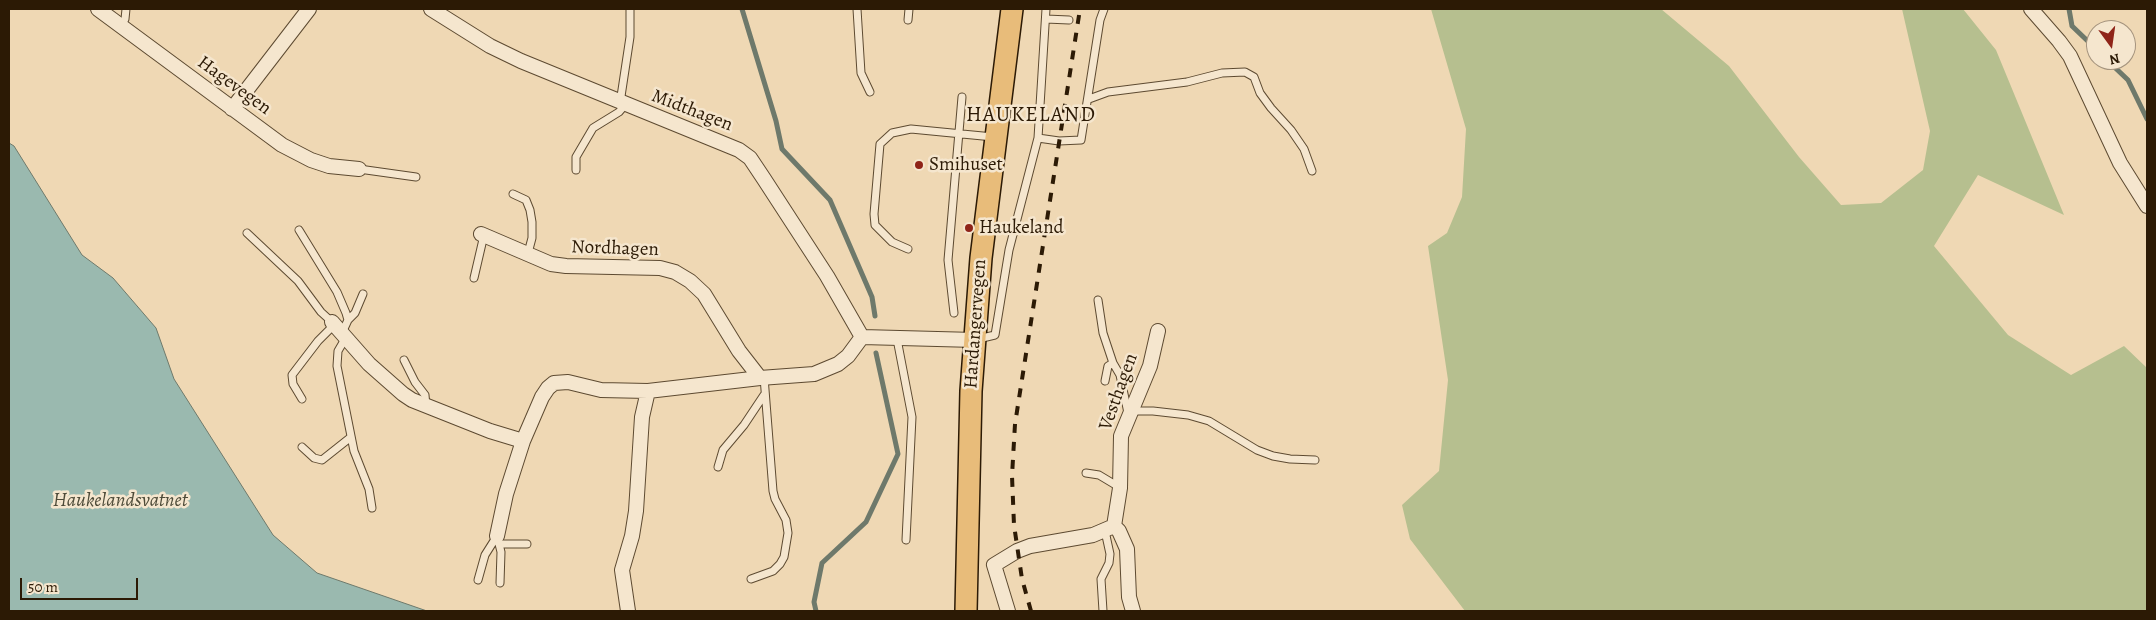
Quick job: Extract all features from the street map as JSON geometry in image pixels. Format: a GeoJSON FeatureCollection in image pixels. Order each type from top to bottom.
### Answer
{"type":"FeatureCollection","features":[{"type":"Feature","properties":{"kind":"main road","name":"Hardangervegen"},"geometry":{"type":"LineString","coordinates":[[966,611],[971,391],[981,258],[1012,9]]}},
{"type":"Feature","properties":{"kind":"street","name":"Hagevegen"},"geometry":{"type":"LineString","coordinates":[[98,9],[232,110],[282,145],[311,160],[329,166],[359,169]]}},
{"type":"Feature","properties":{"kind":"street"},"geometry":{"type":"LineString","coordinates":[[232,110],[309,9]]}},
{"type":"Feature","properties":{"kind":"street","name":"Midthagen"},"geometry":{"type":"LineString","coordinates":[[430,9],[490,46],[529,65],[739,150],[750,158],[827,276],[862,337]]}},
{"type":"Feature","properties":{"kind":"street"},"geometry":{"type":"LineString","coordinates":[[2031,9],[2070,56],[2082,78],[2120,163],[2147,206]]}},
{"type":"Feature","properties":{"kind":"street","name":"Nordhagen"},"geometry":{"type":"LineString","coordinates":[[483,235],[551,264],[660,268],[675,272],[690,281],[704,294],[739,351],[762,377]]}},
{"type":"Feature","properties":{"kind":"street"},"geometry":{"type":"LineString","coordinates":[[340,328],[369,364],[403,394],[426,406],[490,431],[522,441]]}},
{"type":"Feature","properties":{"kind":"street","name":"Vesthagen"},"geometry":{"type":"LineString","coordinates":[[1110,528],[1120,488],[1121,436],[1150,366],[1158,331]]}},
{"type":"Feature","properties":{"kind":"street"},"geometry":{"type":"LineString","coordinates":[[498,540],[506,494],[522,441],[542,397],[554,383],[568,382],[601,390],[648,391],[762,377],[814,374],[827,370],[848,356],[862,337],[975,340]]}},
{"type":"Feature","properties":{"kind":"street"},"geometry":{"type":"LineString","coordinates":[[628,611],[622,570],[632,536],[636,511],[642,417],[648,391]]}},
{"type":"Feature","properties":{"kind":"street"},"geometry":{"type":"LineString","coordinates":[[1008,611],[994,565],[1017,551],[1030,546],[1086,537],[1110,528],[1120,532],[1127,549],[1128,590],[1133,611]]}},
{"type":"Feature","properties":{"kind":"lane"},"geometry":{"type":"LineString","coordinates":[[121,26],[125,19],[126,9]]}},
{"type":"Feature","properties":{"kind":"lane"},"geometry":{"type":"LineString","coordinates":[[576,170],[576,157],[593,128],[618,112],[622,104],[630,37],[630,9]]}},
{"type":"Feature","properties":{"kind":"lane"},"geometry":{"type":"LineString","coordinates":[[858,9],[861,73],[870,92]]}},
{"type":"Feature","properties":{"kind":"lane"},"geometry":{"type":"LineString","coordinates":[[908,20],[909,9]]}},
{"type":"Feature","properties":{"kind":"lane"},"geometry":{"type":"LineString","coordinates":[[975,340],[995,335],[1009,250],[1038,138],[1046,9]]}},
{"type":"Feature","properties":{"kind":"lane"},"geometry":{"type":"LineString","coordinates":[[1038,138],[1059,141],[1081,140],[1100,20],[1104,9]]}},
{"type":"Feature","properties":{"kind":"lane"},"geometry":{"type":"LineString","coordinates":[[1046,19],[1069,20]]}},
{"type":"Feature","properties":{"kind":"lane"},"geometry":{"type":"LineString","coordinates":[[1089,99],[1108,92],[1187,82],[1222,73],[1245,72],[1254,77],[1260,93],[1291,130],[1304,149],[1312,171]]}},
{"type":"Feature","properties":{"kind":"lane"},"geometry":{"type":"LineString","coordinates":[[954,312],[948,260],[962,97]]}},
{"type":"Feature","properties":{"kind":"lane"},"geometry":{"type":"LineString","coordinates":[[908,249],[892,242],[880,232],[875,224],[874,214],[880,144],[892,133],[911,129],[996,137]]}},
{"type":"Feature","properties":{"kind":"lane"},"geometry":{"type":"LineString","coordinates":[[359,169],[416,177]]}},
{"type":"Feature","properties":{"kind":"lane"},"geometry":{"type":"LineString","coordinates":[[513,194],[526,200],[530,210],[532,238],[528,253]]}},
{"type":"Feature","properties":{"kind":"lane"},"geometry":{"type":"LineString","coordinates":[[299,230],[337,292],[340,328],[337,366],[354,451],[369,489],[372,508]]}},
{"type":"Feature","properties":{"kind":"lane"},"geometry":{"type":"LineString","coordinates":[[247,233],[298,281],[321,312],[340,328]]}},
{"type":"Feature","properties":{"kind":"lane"},"geometry":{"type":"LineString","coordinates":[[474,278],[483,235]]}},
{"type":"Feature","properties":{"kind":"lane"},"geometry":{"type":"LineString","coordinates":[[302,399],[293,384],[292,376],[318,341],[340,328],[355,313],[363,294]]}},
{"type":"Feature","properties":{"kind":"lane"},"geometry":{"type":"LineString","coordinates":[[1098,300],[1103,334],[1113,363],[1120,375],[1130,414],[1153,411],[1188,415],[1208,421],[1257,450],[1273,456],[1316,460]]}},
{"type":"Feature","properties":{"kind":"lane"},"geometry":{"type":"LineString","coordinates":[[897,339],[912,417],[906,540]]}},
{"type":"Feature","properties":{"kind":"lane"},"geometry":{"type":"LineString","coordinates":[[404,360],[424,395],[426,406]]}},
{"type":"Feature","properties":{"kind":"lane"},"geometry":{"type":"LineString","coordinates":[[1105,381],[1108,366],[1113,363]]}},
{"type":"Feature","properties":{"kind":"lane"},"geometry":{"type":"LineString","coordinates":[[751,579],[773,571],[780,564],[784,557],[788,533],[786,520],[773,492],[762,377]]}},
{"type":"Feature","properties":{"kind":"lane"},"geometry":{"type":"LineString","coordinates":[[718,467],[723,450],[744,425],[765,395]]}},
{"type":"Feature","properties":{"kind":"lane"},"geometry":{"type":"LineString","coordinates":[[302,447],[314,458],[322,460],[351,437]]}},
{"type":"Feature","properties":{"kind":"lane"},"geometry":{"type":"LineString","coordinates":[[1086,472],[1099,475],[1120,488]]}},
{"type":"Feature","properties":{"kind":"lane"},"geometry":{"type":"LineString","coordinates":[[1103,611],[1101,579],[1109,563],[1110,528]]}},
{"type":"Feature","properties":{"kind":"lane"},"geometry":{"type":"LineString","coordinates":[[498,540],[527,544]]}},
{"type":"Feature","properties":{"kind":"lane"},"geometry":{"type":"LineString","coordinates":[[478,580],[485,555],[498,540]]}},
{"type":"Feature","properties":{"kind":"lane"},"geometry":{"type":"LineString","coordinates":[[498,540],[500,583]]}},
{"type":"Feature","properties":{"kind":"green space"},"geometry":{"type":"Polygon","coordinates":[[[1431,9],[1661,9],[1729,66],[1799,157],[1841,205],[1881,203],[1923,170],[1930,131],[1902,9],[1963,9],[1996,50],[2064,215],[1978,175],[1934,246],[2008,335],[2071,375],[2124,346],[2147,368],[2147,611],[1465,611],[1410,539],[1402,505],[1439,471],[1448,380],[1428,246],[1447,233],[1462,197],[1466,129],[1431,9]]]}},
{"type":"Feature","properties":{"kind":"water","name":"Haukelandsvatnet"},"geometry":{"type":"Polygon","coordinates":[[[9,143],[14,146],[82,255],[113,278],[156,328],[174,379],[273,535],[317,573],[427,611],[9,611],[9,143]]]}},
{"type":"Feature","properties":{"kind":"waterway"},"geometry":{"type":"LineString","coordinates":[[742,9],[776,121],[782,149],[830,200],[872,297],[875,316]]}},
{"type":"Feature","properties":{"kind":"waterway"},"geometry":{"type":"LineString","coordinates":[[2069,9],[2072,26],[2086,39]]}},
{"type":"Feature","properties":{"kind":"waterway"},"geometry":{"type":"LineString","coordinates":[[2118,70],[2128,80],[2147,119]]}},
{"type":"Feature","properties":{"kind":"waterway"},"geometry":{"type":"LineString","coordinates":[[816,611],[814,602],[822,563],[866,522],[898,454],[876,353]]}},
{"type":"Feature","properties":{"kind":"railway"},"geometry":{"type":"LineString","coordinates":[[1031,611],[1022,579],[1014,525],[1012,476],[1015,424],[1080,9]]}},
{"type":"Feature","properties":{"kind":"place","name":"Smihuset"},"geometry":{"type":"Point","coordinates":[919,165]}},
{"type":"Feature","properties":{"kind":"place","name":"Haukeland"},"geometry":{"type":"Point","coordinates":[969,228]}},
{"type":"Feature","properties":{"kind":"district","name":"HAUKELAND"},"geometry":{"type":"Point","coordinates":[1031,116]}}]}
